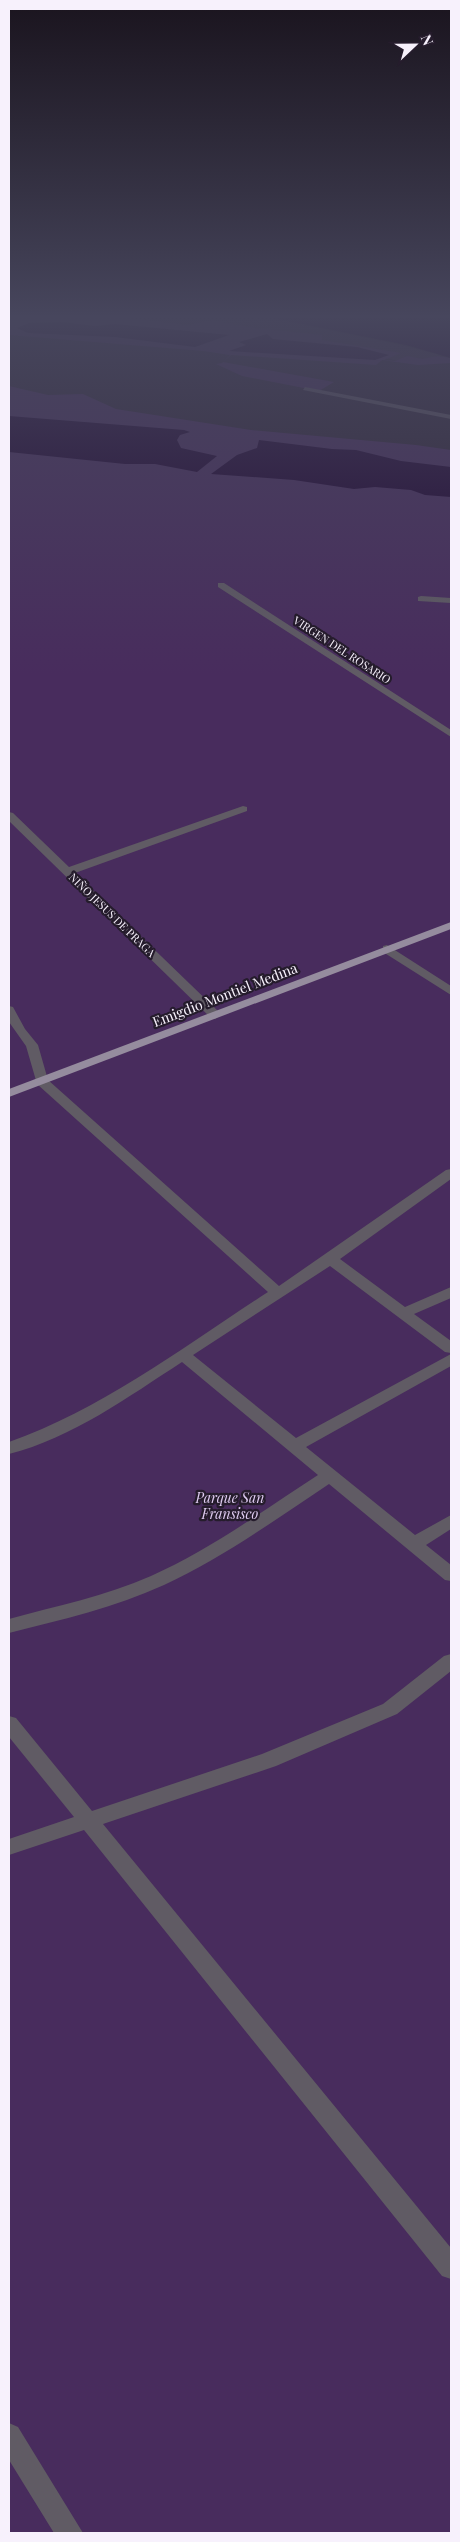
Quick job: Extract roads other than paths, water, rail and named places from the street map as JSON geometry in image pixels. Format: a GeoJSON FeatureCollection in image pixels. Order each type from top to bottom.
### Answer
{"type":"FeatureCollection","features":[{"type":"Feature","properties":{"kind":"main road","name":"Emigdio Montiel Medina"},"geometry":{"type":"LineString","coordinates":[[9,1093],[451,925]]}},
{"type":"Feature","properties":{"kind":"street","name":"VIRGEN DEL ROSARIO"},"geometry":{"type":"LineString","coordinates":[[221,585],[451,734]]}},
{"type":"Feature","properties":{"kind":"street"},"geometry":{"type":"LineString","coordinates":[[421,599],[451,601]]}},
{"type":"Feature","properties":{"kind":"street"},"geometry":{"type":"LineString","coordinates":[[67,872],[243,809]]}},
{"type":"Feature","properties":{"kind":"street","name":"NIÑO JESUS DE PRAGA"},"geometry":{"type":"LineString","coordinates":[[9,815],[215,1015]]}},
{"type":"Feature","properties":{"kind":"street"},"geometry":{"type":"LineString","coordinates":[[388,949],[451,991]]}},
{"type":"Feature","properties":{"kind":"street"},"geometry":{"type":"LineString","coordinates":[[9,1010],[19,1030],[32,1045],[42,1081],[278,1293]]}},
{"type":"Feature","properties":{"kind":"street"},"geometry":{"type":"LineString","coordinates":[[9,1448],[79,1420],[184,1355],[330,1259],[451,1174]]}},
{"type":"Feature","properties":{"kind":"street"},"geometry":{"type":"LineString","coordinates":[[330,1259],[451,1348]]}},
{"type":"Feature","properties":{"kind":"street"},"geometry":{"type":"LineString","coordinates":[[403,1313],[451,1292]]}},
{"type":"Feature","properties":{"kind":"street"},"geometry":{"type":"LineString","coordinates":[[184,1355],[451,1575]]}},
{"type":"Feature","properties":{"kind":"street"},"geometry":{"type":"LineString","coordinates":[[294,1446],[451,1359]]}},
{"type":"Feature","properties":{"kind":"street"},"geometry":{"type":"LineString","coordinates":[[9,1626],[112,1597],[157,1580],[195,1561],[330,1475]]}},
{"type":"Feature","properties":{"kind":"street"},"geometry":{"type":"LineString","coordinates":[[414,1544],[451,1521]]}},
{"type":"Feature","properties":{"kind":"street"},"geometry":{"type":"LineString","coordinates":[[9,1847],[269,1760],[390,1709],[451,1661]]}},
{"type":"Feature","properties":{"kind":"street"},"geometry":{"type":"LineString","coordinates":[[9,1723],[451,2267]]}},
{"type":"Feature","properties":{"kind":"street"},"geometry":{"type":"LineString","coordinates":[[9,2436],[70,2533]]}},
{"type":"Feature","properties":{"kind":"park label","name":"Parque San Fransisco"},"geometry":{"type":"Point","coordinates":[230,1506]}}]}
